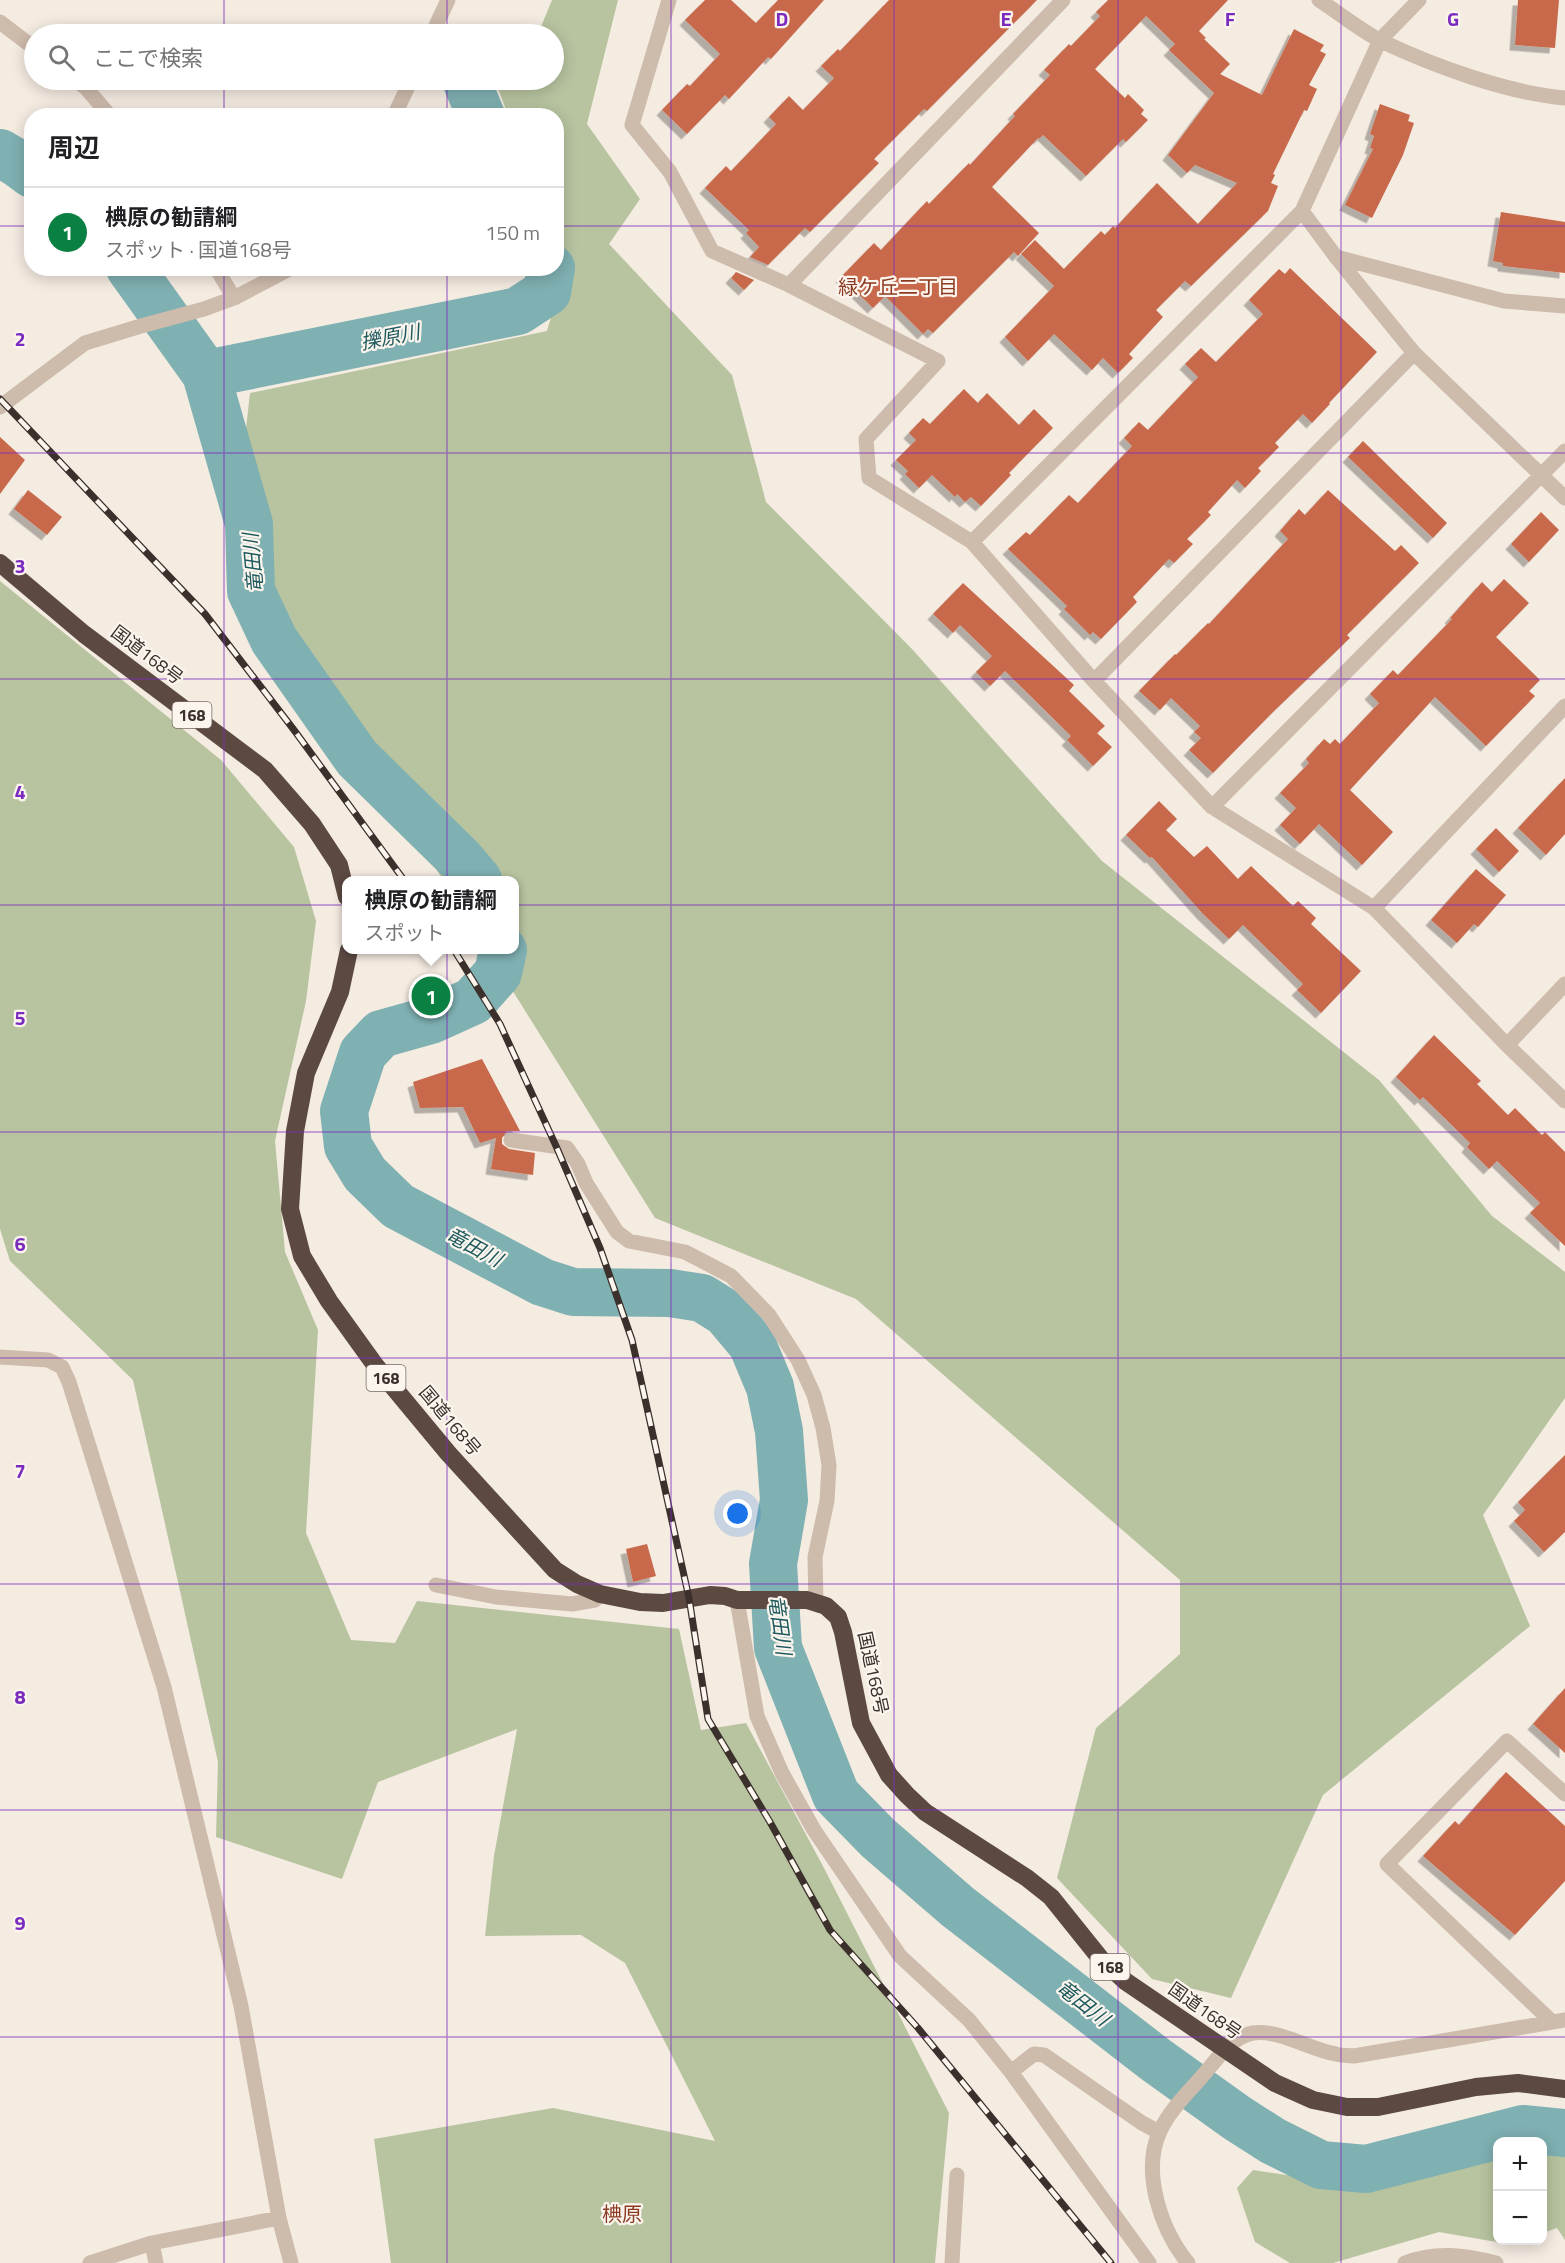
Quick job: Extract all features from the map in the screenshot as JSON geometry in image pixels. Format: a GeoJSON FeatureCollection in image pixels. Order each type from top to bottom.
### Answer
{"type":"FeatureCollection","features":[{"type":"Feature","properties":{"kind":"highway","name":"国道168号"},"geometry":{"type":"LineString","coordinates":[[0,563],[84,634],[265,771],[312,824],[339,866],[342,878]]}},
{"type":"Feature","properties":{"kind":"highway","name":"国道168号"},"geometry":{"type":"LineString","coordinates":[[348,954],[340,992],[306,1073],[295,1131],[290,1209],[302,1256],[329,1301],[375,1365],[448,1453],[555,1570],[600,1594],[640,1602],[663,1603],[710,1595],[737,1600],[811,1601],[826,1606],[838,1617],[843,1632],[861,1723],[890,1775],[907,1795],[926,1812],[1051,1897],[1100,1958],[1125,1981],[1275,2083],[1313,2100],[1347,2107],[1378,2107],[1476,2087],[1518,2083],[1565,2089]]}},
{"type":"Feature","properties":{"kind":"street"},"geometry":{"type":"LineString","coordinates":[[437,24],[448,0]]}},
{"type":"Feature","properties":{"kind":"street"},"geometry":{"type":"LineString","coordinates":[[669,0],[633,125],[670,172],[712,251],[789,285],[938,361],[866,439],[869,478],[972,542],[1094,681],[1212,807],[1374,908],[1507,1045],[1565,1101]]}},
{"type":"Feature","properties":{"kind":"street"},"geometry":{"type":"LineString","coordinates":[[789,285],[1063,0]]}},
{"type":"Feature","properties":{"kind":"street"},"geometry":{"type":"LineString","coordinates":[[1319,0],[1380,40],[1477,80],[1550,97],[1565,98]]}},
{"type":"Feature","properties":{"kind":"street"},"geometry":{"type":"LineString","coordinates":[[972,542],[1302,211],[1380,40],[1419,0]]}},
{"type":"Feature","properties":{"kind":"street"},"geometry":{"type":"LineString","coordinates":[[0,22],[24,40]]}},
{"type":"Feature","properties":{"kind":"street"},"geometry":{"type":"LineString","coordinates":[[88,90],[103,108]]}},
{"type":"Feature","properties":{"kind":"street"},"geometry":{"type":"LineString","coordinates":[[398,108],[406,90]]}},
{"type":"Feature","properties":{"kind":"street"},"geometry":{"type":"LineString","coordinates":[[1302,211],[1336,257],[1414,352],[1565,498]]}},
{"type":"Feature","properties":{"kind":"street"},"geometry":{"type":"LineString","coordinates":[[1336,257],[1504,301],[1565,306]]}},
{"type":"Feature","properties":{"kind":"street"},"geometry":{"type":"LineString","coordinates":[[221,276],[234,298]]}},
{"type":"Feature","properties":{"kind":"street"},"geometry":{"type":"LineString","coordinates":[[0,407],[85,343],[204,309],[234,298],[276,276]]}},
{"type":"Feature","properties":{"kind":"street"},"geometry":{"type":"LineString","coordinates":[[1094,681],[1414,352]]}},
{"type":"Feature","properties":{"kind":"street"},"geometry":{"type":"LineString","coordinates":[[1212,807],[1565,451]]}},
{"type":"Feature","properties":{"kind":"street"},"geometry":{"type":"LineString","coordinates":[[1374,908],[1565,706]]}},
{"type":"Feature","properties":{"kind":"street"},"geometry":{"type":"LineString","coordinates":[[1507,1045],[1565,984]]}},
{"type":"Feature","properties":{"kind":"street"},"geometry":{"type":"LineString","coordinates":[[511,1140],[567,1148],[617,1232],[629,1241],[685,1252],[731,1276],[769,1315],[798,1360],[813,1395],[823,1428],[829,1465],[826,1501],[815,1557],[811,1601]]}},
{"type":"Feature","properties":{"kind":"street"},"geometry":{"type":"LineString","coordinates":[[0,1357],[48,1360],[62,1367],[69,1382],[164,1687],[241,2006],[279,2218],[291,2263]]}},
{"type":"Feature","properties":{"kind":"street"},"geometry":{"type":"LineString","coordinates":[[436,1585],[496,1597],[572,1604],[595,1600],[600,1594]]}},
{"type":"Feature","properties":{"kind":"street"},"geometry":{"type":"LineString","coordinates":[[737,1600],[757,1716],[782,1773],[814,1830],[900,1956],[969,2020],[1011,2073],[1149,2263]]}},
{"type":"Feature","properties":{"kind":"street"},"geometry":{"type":"LineString","coordinates":[[1558,2021],[1387,1864],[1507,1741],[1565,1794]]}},
{"type":"Feature","properties":{"kind":"street"},"geometry":{"type":"LineString","coordinates":[[1188,2263],[1170,2236],[1153,2186],[1159,2132],[1168,2117],[1224,2050],[1238,2038],[1254,2033],[1279,2036],[1336,2055],[1354,2056],[1558,2021]]}},
{"type":"Feature","properties":{"kind":"street"},"geometry":{"type":"LineString","coordinates":[[1011,2073],[1034,2054],[1044,2055],[1142,2123],[1159,2132]]}},
{"type":"Feature","properties":{"kind":"street"},"geometry":{"type":"LineString","coordinates":[[952,2263],[957,2175]]}},
{"type":"Feature","properties":{"kind":"street"},"geometry":{"type":"LineString","coordinates":[[90,2263],[152,2243],[279,2218]]}},
{"type":"Feature","properties":{"kind":"street"},"geometry":{"type":"LineString","coordinates":[[152,2243],[156,2263]]}},
{"type":"Feature","properties":{"kind":"street"},"geometry":{"type":"LineString","coordinates":[[1405,2263],[1418,2258],[1439,2255],[1460,2255],[1496,2263]]}},
{"type":"Feature","properties":{"kind":"green space"},"geometry":{"type":"Polygon","coordinates":[[[552,0],[618,0],[587,124],[640,199],[609,244],[732,375],[766,502],[912,649],[1102,861],[1379,1080],[1492,1216],[1565,1272],[1565,1398],[1483,1515],[1530,1626],[1323,1795],[1231,1998],[1152,1979],[1057,1878],[1096,1728],[1180,1654],[1180,1580],[856,1299],[655,1218],[490,954],[519,954],[519,876],[440,876],[233,545],[250,393],[547,331],[566,266],[564,260],[564,108],[505,108],[499,90],[564,90],[564,24],[542,24],[552,0]]]}},
{"type":"Feature","properties":{"kind":"green space"},"geometry":{"type":"Polygon","coordinates":[[[0,581],[221,760],[294,847],[316,921],[306,1001],[275,1141],[285,1252],[318,1330],[306,1533],[351,1640],[395,1643],[417,1601],[679,1629],[701,1730],[746,1723],[824,1868],[949,2113],[935,2263],[391,2263],[374,2139],[553,2108],[715,2141],[625,1963],[581,1935],[485,1936],[494,1856],[517,1729],[378,1782],[342,1879],[216,1837],[218,1762],[133,1380],[10,1261],[0,1229],[0,581]]]}},
{"type":"Feature","properties":{"kind":"green space"},"geometry":{"type":"Polygon","coordinates":[[[1547,2142],[1565,2144],[1565,2240],[1557,2228],[1547,2232],[1547,2142]]]}},
{"type":"Feature","properties":{"kind":"green space"},"geometry":{"type":"Polygon","coordinates":[[[1493,2148],[1493,2241],[1439,2232],[1333,2263],[1290,2263],[1255,2242],[1237,2188],[1253,2170],[1365,2187],[1493,2148]]]}},
{"type":"Feature","properties":{"kind":"building"},"geometry":{"type":"Polygon","coordinates":[[[705,0],[731,0],[756,23],[778,0],[824,0],[771,59],[768,57],[729,99],[725,95],[687,134],[662,110],[687,84],[690,86],[720,54],[685,20],[705,0]]]}},
{"type":"Feature","properties":{"kind":"building"},"geometry":{"type":"Polygon","coordinates":[[[889,0],[1037,0],[927,111],[924,109],[874,159],[879,163],[810,232],[805,228],[768,265],[750,257],[759,247],[746,233],[749,230],[705,188],[726,166],[731,171],[776,124],[769,117],[789,96],[803,110],[834,78],[821,66],[838,49],[840,51],[889,0]]]}},
{"type":"Feature","properties":{"kind":"building"},"geometry":{"type":"Polygon","coordinates":[[[1108,0],[1228,0],[1199,31],[1206,38],[1204,39],[1230,64],[1220,74],[1262,95],[1294,29],[1324,45],[1320,51],[1326,54],[1309,85],[1317,89],[1307,111],[1304,110],[1273,174],[1275,175],[1271,183],[1278,186],[1268,211],[1191,286],[1185,281],[1156,310],[1163,317],[1129,354],[1133,358],[1118,373],[1103,358],[1092,370],[1054,334],[1028,361],[1005,337],[1054,286],[1021,254],[1035,240],[1064,269],[1101,231],[1105,235],[1113,226],[1115,228],[1157,183],[1198,224],[1237,183],[1195,165],[1187,173],[1168,155],[1214,93],[1169,50],[1175,44],[1146,16],[1095,69],[1125,98],[1128,94],[1144,110],[1141,114],[1148,120],[1126,142],[1123,139],[1086,176],[1043,135],[1038,138],[992,187],[1039,233],[1018,256],[1014,252],[933,333],[928,329],[923,334],[885,296],[873,308],[841,277],[874,243],[881,250],[927,201],[929,204],[969,163],[970,165],[1050,75],[1044,70],[1100,16],[1096,12],[1108,0]]]}},
{"type":"Feature","properties":{"kind":"building"},"geometry":{"type":"Polygon","coordinates":[[[1518,0],[1559,0],[1555,48],[1515,45],[1518,0]]]}},
{"type":"Feature","properties":{"kind":"building"},"geometry":{"type":"Polygon","coordinates":[[[1380,104],[1410,115],[1408,121],[1414,123],[1403,155],[1372,218],[1345,205],[1373,149],[1370,148],[1374,136],[1370,134],[1380,104]]]}},
{"type":"Feature","properties":{"kind":"building"},"geometry":{"type":"Polygon","coordinates":[[[1501,212],[1565,222],[1565,273],[1503,266],[1503,263],[1493,261],[1501,212]]]}},
{"type":"Feature","properties":{"kind":"building"},"geometry":{"type":"Polygon","coordinates":[[[1290,268],[1377,352],[1312,423],[1303,414],[1275,443],[1279,447],[1258,468],[1261,471],[1245,488],[1237,480],[1208,512],[1211,515],[1187,539],[1193,544],[1174,563],[1169,559],[1133,597],[1137,602],[1101,639],[1093,632],[1090,635],[1064,609],[1067,606],[1008,549],[1026,532],[1030,535],[1069,495],[1078,503],[1132,446],[1124,438],[1139,422],[1148,430],[1198,377],[1185,364],[1201,348],[1216,362],[1263,314],[1249,300],[1279,269],[1285,274],[1290,268]]]}},
{"type":"Feature","properties":{"kind":"building"},"geometry":{"type":"Polygon","coordinates":[[[736,272],[754,280],[744,290],[731,278],[736,272]]]}},
{"type":"Feature","properties":{"kind":"building"},"geometry":{"type":"Polygon","coordinates":[[[964,389],[978,403],[987,393],[1019,425],[1034,409],[1053,428],[1009,473],[1011,475],[981,506],[971,497],[965,502],[957,494],[955,497],[932,475],[919,488],[905,474],[908,471],[896,460],[916,440],[909,433],[923,418],[930,424],[964,389]]]}},
{"type":"Feature","properties":{"kind":"building"},"geometry":{"type":"Polygon","coordinates":[[[0,437],[25,460],[0,494],[0,437]]]}},
{"type":"Feature","properties":{"kind":"building"},"geometry":{"type":"Polygon","coordinates":[[[1363,441],[1447,523],[1433,538],[1348,457],[1363,441]]]}},
{"type":"Feature","properties":{"kind":"building"},"geometry":{"type":"Polygon","coordinates":[[[28,490],[62,517],[47,535],[14,509],[28,490]]]}},
{"type":"Feature","properties":{"kind":"building"},"geometry":{"type":"Polygon","coordinates":[[[1328,490],[1395,551],[1401,545],[1419,563],[1347,635],[1350,638],[1213,773],[1189,750],[1201,738],[1194,732],[1200,726],[1171,698],[1160,710],[1139,691],[1175,654],[1209,624],[1288,539],[1280,531],[1299,509],[1305,515],[1328,490]]]}},
{"type":"Feature","properties":{"kind":"building"},"geometry":{"type":"Polygon","coordinates":[[[1541,512],[1559,530],[1529,562],[1511,544],[1541,512]]]}},
{"type":"Feature","properties":{"kind":"building"},"geometry":{"type":"Polygon","coordinates":[[[1504,579],[1529,603],[1496,637],[1540,680],[1529,691],[1535,696],[1486,746],[1435,697],[1350,790],[1393,832],[1362,865],[1319,824],[1300,844],[1280,825],[1296,808],[1280,793],[1309,763],[1306,759],[1324,739],[1330,744],[1335,739],[1340,744],[1379,703],[1370,694],[1393,670],[1398,675],[1452,619],[1450,618],[1482,582],[1492,592],[1504,579]]]}},
{"type":"Feature","properties":{"kind":"building"},"geometry":{"type":"Polygon","coordinates":[[[963,583],[1074,685],[1069,691],[1105,726],[1097,733],[1112,747],[1093,766],[1067,740],[1071,736],[1005,671],[990,686],[976,672],[992,656],[960,625],[953,633],[933,614],[963,583]]]}},
{"type":"Feature","properties":{"kind":"building"},"geometry":{"type":"Polygon","coordinates":[[[1565,778],[1565,834],[1546,855],[1518,828],[1565,778]]]}},
{"type":"Feature","properties":{"kind":"building"},"geometry":{"type":"Polygon","coordinates":[[[1159,801],[1177,819],[1166,830],[1194,857],[1207,846],[1238,879],[1251,866],[1293,906],[1298,901],[1316,918],[1311,924],[1361,971],[1321,1013],[1297,990],[1303,984],[1243,925],[1229,939],[1203,914],[1152,857],[1150,858],[1126,835],[1159,801]]]}},
{"type":"Feature","properties":{"kind":"building"},"geometry":{"type":"Polygon","coordinates":[[[1496,828],[1519,851],[1499,872],[1476,849],[1496,828]]]}},
{"type":"Feature","properties":{"kind":"building"},"geometry":{"type":"Polygon","coordinates":[[[1476,869],[1506,895],[1478,927],[1474,924],[1457,943],[1431,920],[1476,869]]]}},
{"type":"Feature","properties":{"kind":"building"},"geometry":{"type":"Polygon","coordinates":[[[1434,1035],[1481,1081],[1477,1084],[1508,1115],[1515,1108],[1542,1135],[1545,1132],[1565,1152],[1565,1246],[1530,1213],[1540,1203],[1497,1161],[1489,1169],[1467,1147],[1470,1143],[1423,1097],[1420,1100],[1396,1077],[1434,1035]]]}},
{"type":"Feature","properties":{"kind":"building"},"geometry":{"type":"Polygon","coordinates":[[[482,1059],[520,1131],[507,1131],[502,1138],[502,1144],[509,1149],[535,1153],[533,1175],[491,1169],[496,1138],[480,1143],[463,1107],[420,1108],[413,1082],[482,1059]]]}},
{"type":"Feature","properties":{"kind":"building"},"geometry":{"type":"Polygon","coordinates":[[[1565,1455],[1565,1532],[1544,1552],[1514,1521],[1525,1510],[1518,1502],[1565,1455]]]}},
{"type":"Feature","properties":{"kind":"building"},"geometry":{"type":"Polygon","coordinates":[[[647,1544],[656,1576],[633,1582],[626,1549],[647,1544]]]}},
{"type":"Feature","properties":{"kind":"building"},"geometry":{"type":"Polygon","coordinates":[[[1565,1688],[1565,1753],[1533,1724],[1565,1688]]]}},
{"type":"Feature","properties":{"kind":"building"},"geometry":{"type":"Polygon","coordinates":[[[1506,1772],[1565,1826],[1565,1881],[1515,1935],[1423,1856],[1455,1821],[1459,1825],[1506,1772]]]}},
{"type":"Feature","properties":{"kind":"waterway","name":"擽原川"},"geometry":{"type":"LineString","coordinates":[[470,90],[478,108]]}},
{"type":"Feature","properties":{"kind":"waterway","name":"竜田川"},"geometry":{"type":"LineString","coordinates":[[0,153],[24,168]]}},
{"type":"Feature","properties":{"kind":"waterway","name":"竜田川"},"geometry":{"type":"LineString","coordinates":[[136,276],[206,374],[249,524],[251,591],[274,640],[357,758],[475,876]]}},
{"type":"Feature","properties":{"kind":"waterway","name":"擽原川"},"geometry":{"type":"LineString","coordinates":[[206,374],[518,311],[547,292],[550,276]]}},
{"type":"Feature","properties":{"kind":"waterway","name":"竜田川"},"geometry":{"type":"LineString","coordinates":[[502,954],[498,973],[473,1001],[431,1020],[381,1034],[363,1053],[344,1111],[348,1146],[365,1174],[398,1206],[542,1282],[573,1292],[670,1293],[702,1298],[726,1313],[752,1344],[770,1387],[779,1431],[784,1500],[773,1564],[778,1648],[836,1795],[878,1838],[958,1907],[1156,2060],[1273,2141],[1321,2165],[1366,2169],[1523,2129],[1565,2133]]}},
{"type":"Feature","properties":{"kind":"railway"},"geometry":{"type":"LineString","coordinates":[[0,399],[205,614],[401,876]]}},
{"type":"Feature","properties":{"kind":"railway"},"geometry":{"type":"LineString","coordinates":[[456,954],[500,1024],[556,1146],[600,1248],[632,1340],[689,1598],[708,1719],[770,1822],[830,1930],[918,2028],[1111,2263]]}},
{"type":"Feature","properties":{"kind":"place","name":"椣原の勧請綱"},"geometry":{"type":"Point","coordinates":[431,996]}},
{"type":"Feature","properties":{"kind":"district","name":"緑ケ丘二丁目"},"geometry":{"type":"Point","coordinates":[898,287]}},
{"type":"Feature","properties":{"kind":"district","name":"椣原"},"geometry":{"type":"Point","coordinates":[622,2214]}}]}
